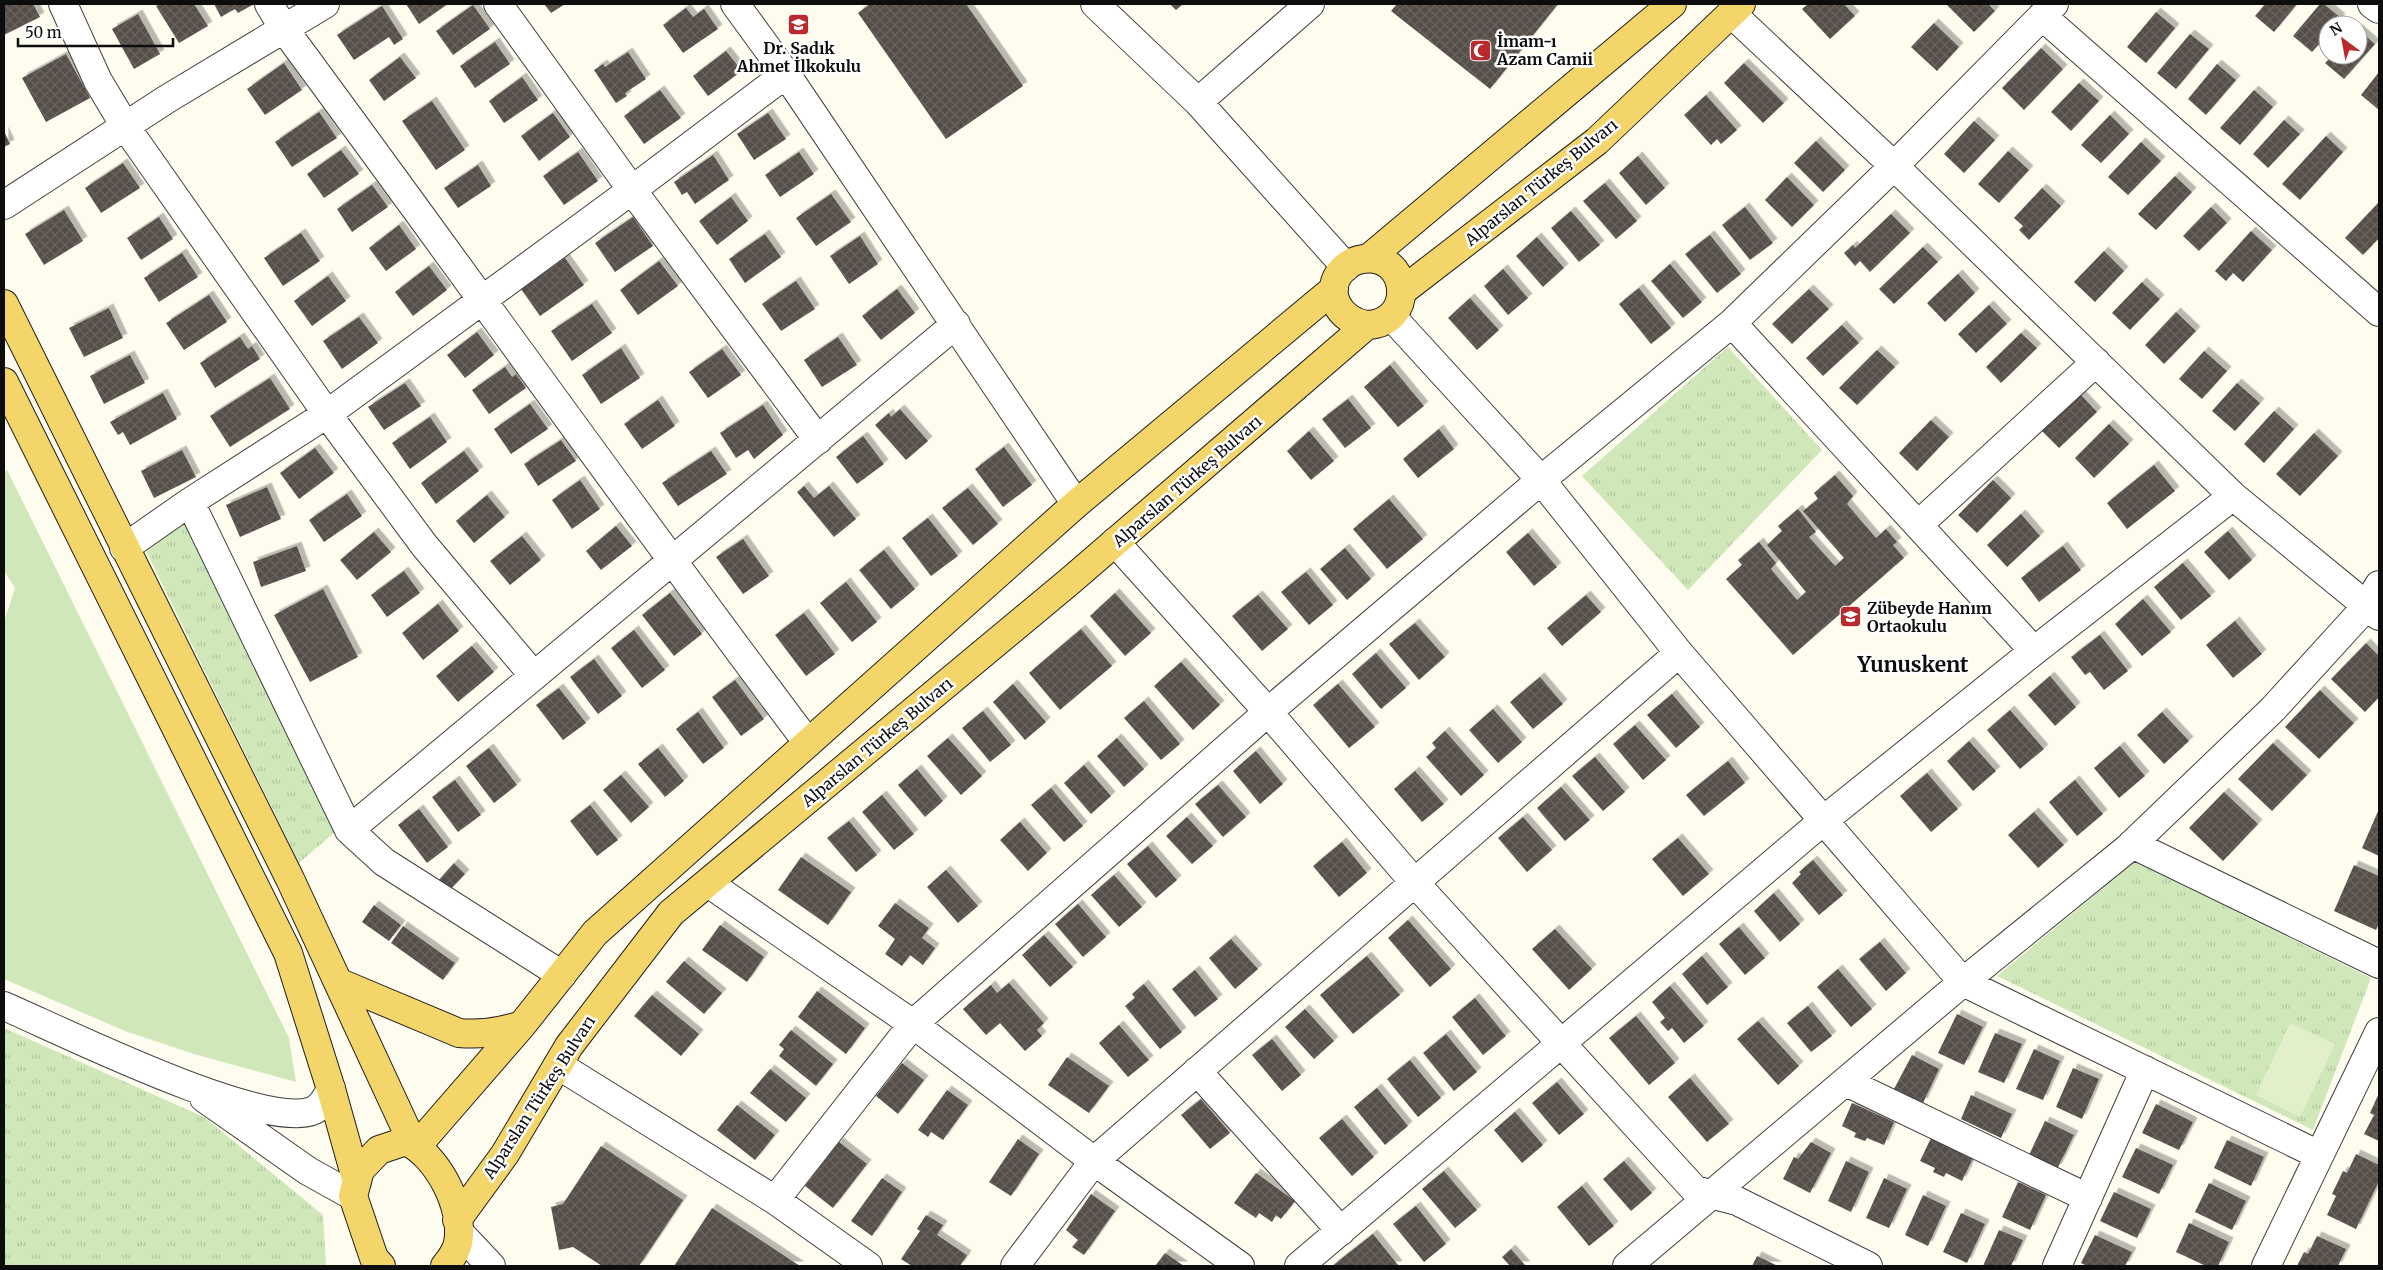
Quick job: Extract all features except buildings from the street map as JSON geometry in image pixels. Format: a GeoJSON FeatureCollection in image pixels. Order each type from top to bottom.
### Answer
{"type":"FeatureCollection","features":[{"type":"Feature","properties":{"kind":"main road"},"geometry":{"type":"LineString","coordinates":[[415,1145],[522,1026],[595,933],[1076,504],[1349,271],[1672,4]]}},
{"type":"Feature","properties":{"kind":"main road","name":"Alparslan Türkeş Bulvarı"},"geometry":{"type":"LineString","coordinates":[[458,1226],[505,1154],[569,1046],[671,913],[1115,542],[1386,311],[1597,141],[1736,9]]}},
{"type":"Feature","properties":{"kind":"main road"},"geometry":{"type":"LineString","coordinates":[[1387,264],[1395,271],[1400,281],[1386,311],[1356,323],[1346,318],[1339,310],[1349,271],[1387,264]]}},
{"type":"Feature","properties":{"kind":"main road"},"geometry":{"type":"LineString","coordinates":[[4,304],[340,983],[415,1145]]}},
{"type":"Feature","properties":{"kind":"main road"},"geometry":{"type":"LineString","coordinates":[[4,382],[288,953],[332,1089],[355,1189],[376,1263]]}},
{"type":"Feature","properties":{"kind":"main road"},"geometry":{"type":"LineString","coordinates":[[340,983],[459,1033],[476,1034],[504,1031],[522,1026]]}},
{"type":"Feature","properties":{"kind":"main road"},"geometry":{"type":"LineString","coordinates":[[355,1189],[360,1170],[379,1150],[406,1140],[415,1145],[436,1167],[449,1189],[458,1226],[454,1255],[445,1266]]}},
{"type":"Feature","properties":{"kind":"street"},"geometry":{"type":"LineString","coordinates":[[63,4],[98,81],[125,126],[327,414],[424,545],[534,676]]}},
{"type":"Feature","properties":{"kind":"street"},"geometry":{"type":"LineString","coordinates":[[269,4],[284,29],[484,299],[672,563],[808,743]]}},
{"type":"Feature","properties":{"kind":"street"},"geometry":{"type":"LineString","coordinates":[[4,205],[125,126],[325,4]]}},
{"type":"Feature","properties":{"kind":"street"},"geometry":{"type":"LineString","coordinates":[[498,4],[632,190],[818,440]]}},
{"type":"Feature","properties":{"kind":"street"},"geometry":{"type":"LineString","coordinates":[[735,4],[786,74],[1076,504]]}},
{"type":"Feature","properties":{"kind":"street"},"geometry":{"type":"LineString","coordinates":[[1095,4],[1198,102],[1349,271]]}},
{"type":"Feature","properties":{"kind":"street"},"geometry":{"type":"LineString","coordinates":[[1198,102],[1310,4]]}},
{"type":"Feature","properties":{"kind":"street"},"geometry":{"type":"LineString","coordinates":[[2372,4],[2379,9]]}},
{"type":"Feature","properties":{"kind":"street"},"geometry":{"type":"LineString","coordinates":[[1627,1266],[1715,1194],[1963,982],[2132,844],[2273,709],[2375,602],[2233,496],[1894,166],[1736,9]]}},
{"type":"Feature","properties":{"kind":"street"},"geometry":{"type":"LineString","coordinates":[[776,1200],[913,1024],[1268,712],[1541,480],[1732,323],[1894,166],[2048,10],[2379,312]]}},
{"type":"Feature","properties":{"kind":"street"},"geometry":{"type":"LineString","coordinates":[[124,548],[190,502],[327,414],[632,190],[786,74]]}},
{"type":"Feature","properties":{"kind":"street"},"geometry":{"type":"LineString","coordinates":[[1386,311],[1541,480],[1679,652],[1963,982],[2319,1154]]}},
{"type":"Feature","properties":{"kind":"street"},"geometry":{"type":"LineString","coordinates":[[1732,323],[2034,651]]}},
{"type":"Feature","properties":{"kind":"street"},"geometry":{"type":"LineString","coordinates":[[349,830],[672,563],[956,324]]}},
{"type":"Feature","properties":{"kind":"street"},"geometry":{"type":"LineString","coordinates":[[1918,525],[2096,362]]}},
{"type":"Feature","properties":{"kind":"street"},"geometry":{"type":"LineString","coordinates":[[1300,1266],[1824,820],[2034,651],[2233,496]]}},
{"type":"Feature","properties":{"kind":"street"},"geometry":{"type":"LineString","coordinates":[[190,502],[349,830],[384,862],[562,975]]}},
{"type":"Feature","properties":{"kind":"street"},"geometry":{"type":"LineString","coordinates":[[1115,542],[1268,712],[1415,883],[1695,1190],[1737,1201],[1861,1265]]}},
{"type":"Feature","properties":{"kind":"street"},"geometry":{"type":"LineString","coordinates":[[1015,1266],[1094,1160],[1679,652]]}},
{"type":"Feature","properties":{"kind":"street"},"geometry":{"type":"LineString","coordinates":[[2132,844],[2379,964]]}},
{"type":"Feature","properties":{"kind":"street"},"geometry":{"type":"LineString","coordinates":[[708,883],[913,1024],[1094,1160],[1240,1266]]}},
{"type":"Feature","properties":{"kind":"street"},"geometry":{"type":"LineString","coordinates":[[4,1006],[191,1088],[277,1113],[301,1114],[314,1111],[323,1103],[332,1089]]}},
{"type":"Feature","properties":{"kind":"street"},"geometry":{"type":"LineString","coordinates":[[2266,1266],[2379,1032]]}},
{"type":"Feature","properties":{"kind":"street"},"geometry":{"type":"LineString","coordinates":[[558,1065],[776,1200],[868,1266]]}},
{"type":"Feature","properties":{"kind":"street"},"geometry":{"type":"LineString","coordinates":[[2057,1266],[2145,1070]]}},
{"type":"Feature","properties":{"kind":"street"},"geometry":{"type":"LineString","coordinates":[[1197,1071],[1340,1231]]}},
{"type":"Feature","properties":{"kind":"street"},"geometry":{"type":"LineString","coordinates":[[1846,1082],[2088,1198]]}},
{"type":"Feature","properties":{"kind":"street"},"geometry":{"type":"LineString","coordinates":[[191,1088],[238,1124],[308,1171],[355,1189]]}},
{"type":"Feature","properties":{"kind":"street"},"geometry":{"type":"LineString","coordinates":[[458,1226],[491,1266]]}},
{"type":"Feature","properties":{"kind":"green space"},"geometry":{"type":"Polygon","coordinates":[[[1728,347],[1822,450],[1688,590],[1582,476],[1728,347]]]}},
{"type":"Feature","properties":{"kind":"green space"},"geometry":{"type":"Polygon","coordinates":[[[7,470],[289,1038],[296,1082],[194,1054],[125,1031],[4,979],[4,622],[15,588],[4,571],[4,471],[7,470]]]}},
{"type":"Feature","properties":{"kind":"green space"},"geometry":{"type":"Polygon","coordinates":[[[189,516],[336,831],[299,863],[145,549],[189,516]]]}},
{"type":"Feature","properties":{"kind":"green space"},"geometry":{"type":"Polygon","coordinates":[[[2135,862],[2371,978],[2313,1130],[1997,976],[2135,862]]]}},
{"type":"Feature","properties":{"kind":"green space"},"geometry":{"type":"Polygon","coordinates":[[[2290,1023],[2335,1044],[2300,1117],[2256,1095],[2290,1023]]]}},
{"type":"Feature","properties":{"kind":"green space"},"geometry":{"type":"Polygon","coordinates":[[[4,1028],[204,1117],[323,1215],[326,1266],[4,1266],[4,1028]]]}},
{"type":"Feature","properties":{"kind":"place","name":"Dr. Sadık Ahmet İlkokulu"},"geometry":{"type":"Point","coordinates":[799,24]}},
{"type":"Feature","properties":{"kind":"place","name":"İmam-ı Azam Camii"},"geometry":{"type":"Point","coordinates":[1481,50]}},
{"type":"Feature","properties":{"kind":"place","name":"Zübeyde Hanım Ortaokulu"},"geometry":{"type":"Point","coordinates":[1851,617]}},
{"type":"Feature","properties":{"kind":"district","name":"Yunuskent"},"geometry":{"type":"Point","coordinates":[1913,665]}}]}
